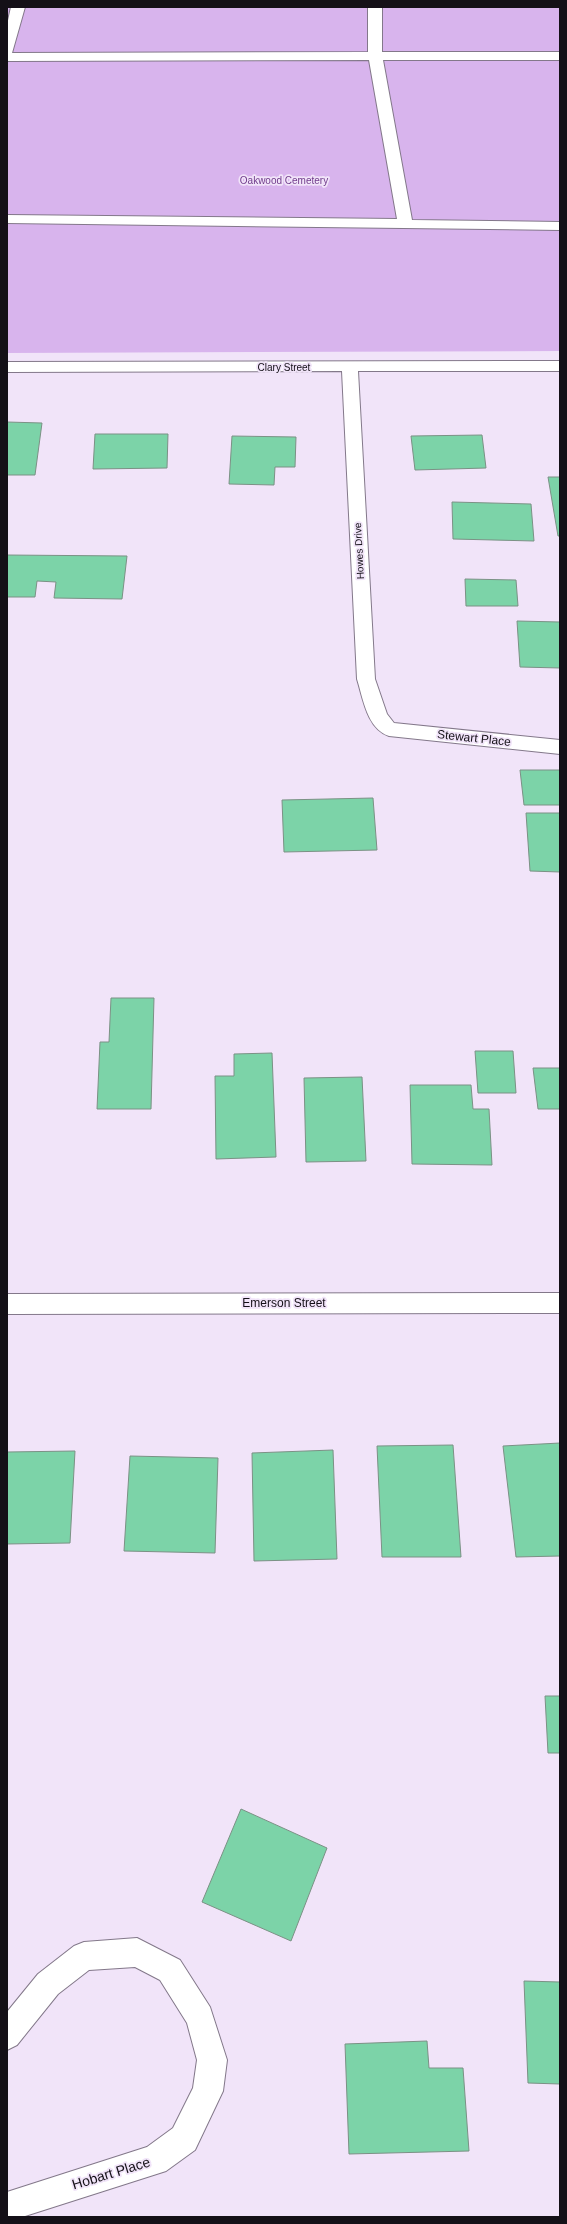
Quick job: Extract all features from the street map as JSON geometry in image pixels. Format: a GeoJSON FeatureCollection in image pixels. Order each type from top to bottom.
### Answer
{"type":"FeatureCollection","features":[{"type":"Feature","properties":{"kind":"street"},"geometry":{"type":"LineString","coordinates":[[7,51],[18,7]]}},
{"type":"Feature","properties":{"kind":"street"},"geometry":{"type":"LineString","coordinates":[[376,7],[375,56],[405,223]]}},
{"type":"Feature","properties":{"kind":"street"},"geometry":{"type":"LineString","coordinates":[[7,57],[560,56]]}},
{"type":"Feature","properties":{"kind":"street"},"geometry":{"type":"LineString","coordinates":[[7,219],[560,226]]}},
{"type":"Feature","properties":{"kind":"street","name":"Clary Street"},"geometry":{"type":"LineString","coordinates":[[7,367],[560,366]]}},
{"type":"Feature","properties":{"kind":"street","name":"Howes Drive"},"geometry":{"type":"LineString","coordinates":[[350,367],[366,679],[378,718],[389,729]]}},
{"type":"Feature","properties":{"kind":"street","name":"Stewart Place"},"geometry":{"type":"LineString","coordinates":[[389,729],[560,747]]}},
{"type":"Feature","properties":{"kind":"street","name":"Emerson Street"},"geometry":{"type":"LineString","coordinates":[[7,1304],[560,1303]]}},
{"type":"Feature","properties":{"kind":"street","name":"Hobart Place"},"geometry":{"type":"LineString","coordinates":[[7,2035],[48,1984],[84,1956],[137,1952],[170,1970],[200,2017],[212,2060],[208,2092],[184,2139],[155,2160],[19,2202],[7,2208]]}},
{"type":"Feature","properties":{"kind":"green space","name":"Oakwood Cemetery"},"geometry":{"type":"Polygon","coordinates":[[[7,7],[560,7],[560,351],[7,353],[7,7]]]}},
{"type":"Feature","properties":{"kind":"building"},"geometry":{"type":"Polygon","coordinates":[[[7,422],[42,423],[35,475],[7,475],[7,422]]]}},
{"type":"Feature","properties":{"kind":"building"},"geometry":{"type":"Polygon","coordinates":[[[95,434],[168,434],[167,468],[93,469],[95,434]]]}},
{"type":"Feature","properties":{"kind":"building"},"geometry":{"type":"Polygon","coordinates":[[[482,435],[486,468],[415,470],[411,436],[482,435]]]}},
{"type":"Feature","properties":{"kind":"building"},"geometry":{"type":"Polygon","coordinates":[[[232,436],[296,437],[295,467],[275,467],[274,485],[229,484],[232,436]]]}},
{"type":"Feature","properties":{"kind":"building"},"geometry":{"type":"Polygon","coordinates":[[[548,477],[560,477],[560,536],[558,536],[548,477]]]}},
{"type":"Feature","properties":{"kind":"building"},"geometry":{"type":"Polygon","coordinates":[[[452,502],[531,504],[534,541],[453,539],[452,502]]]}},
{"type":"Feature","properties":{"kind":"building"},"geometry":{"type":"Polygon","coordinates":[[[7,555],[127,556],[122,599],[54,598],[56,582],[37,581],[35,597],[7,597],[7,555]]]}},
{"type":"Feature","properties":{"kind":"building"},"geometry":{"type":"Polygon","coordinates":[[[465,579],[516,580],[518,606],[466,606],[465,579]]]}},
{"type":"Feature","properties":{"kind":"building"},"geometry":{"type":"Polygon","coordinates":[[[517,621],[560,622],[560,668],[520,667],[517,621]]]}},
{"type":"Feature","properties":{"kind":"building"},"geometry":{"type":"Polygon","coordinates":[[[520,770],[560,770],[560,805],[524,805],[520,770]]]}},
{"type":"Feature","properties":{"kind":"building"},"geometry":{"type":"Polygon","coordinates":[[[373,798],[377,850],[284,852],[282,800],[373,798]]]}},
{"type":"Feature","properties":{"kind":"building"},"geometry":{"type":"Polygon","coordinates":[[[526,813],[560,813],[560,872],[530,871],[526,813]]]}},
{"type":"Feature","properties":{"kind":"building"},"geometry":{"type":"Polygon","coordinates":[[[111,998],[154,998],[151,1109],[97,1109],[100,1042],[109,1042],[111,998]]]}},
{"type":"Feature","properties":{"kind":"building"},"geometry":{"type":"Polygon","coordinates":[[[475,1051],[513,1051],[516,1093],[478,1093],[475,1051]]]}},
{"type":"Feature","properties":{"kind":"building"},"geometry":{"type":"Polygon","coordinates":[[[272,1053],[276,1157],[216,1159],[215,1076],[234,1076],[234,1054],[272,1053]]]}},
{"type":"Feature","properties":{"kind":"building"},"geometry":{"type":"Polygon","coordinates":[[[533,1068],[560,1068],[560,1109],[538,1109],[533,1068]]]}},
{"type":"Feature","properties":{"kind":"building"},"geometry":{"type":"Polygon","coordinates":[[[362,1077],[366,1161],[306,1162],[304,1078],[362,1077]]]}},
{"type":"Feature","properties":{"kind":"building"},"geometry":{"type":"Polygon","coordinates":[[[410,1085],[471,1085],[473,1109],[489,1109],[492,1165],[412,1164],[410,1085]]]}},
{"type":"Feature","properties":{"kind":"building"},"geometry":{"type":"Polygon","coordinates":[[[560,1443],[560,1556],[516,1557],[503,1446],[560,1443]]]}},
{"type":"Feature","properties":{"kind":"building"},"geometry":{"type":"Polygon","coordinates":[[[453,1445],[461,1557],[382,1557],[377,1446],[453,1445]]]}},
{"type":"Feature","properties":{"kind":"building"},"geometry":{"type":"Polygon","coordinates":[[[333,1450],[337,1559],[254,1561],[252,1453],[333,1450]]]}},
{"type":"Feature","properties":{"kind":"building"},"geometry":{"type":"Polygon","coordinates":[[[75,1451],[70,1543],[7,1544],[7,1452],[75,1451]]]}},
{"type":"Feature","properties":{"kind":"building"},"geometry":{"type":"Polygon","coordinates":[[[130,1456],[218,1458],[215,1553],[124,1551],[130,1456]]]}},
{"type":"Feature","properties":{"kind":"building"},"geometry":{"type":"Polygon","coordinates":[[[545,1696],[560,1696],[560,1753],[548,1753],[545,1696]]]}},
{"type":"Feature","properties":{"kind":"building"},"geometry":{"type":"Polygon","coordinates":[[[241,1809],[327,1848],[291,1941],[202,1902],[241,1809]]]}},
{"type":"Feature","properties":{"kind":"building"},"geometry":{"type":"Polygon","coordinates":[[[524,1981],[560,1982],[560,2084],[528,2083],[524,1981]]]}},
{"type":"Feature","properties":{"kind":"building"},"geometry":{"type":"Polygon","coordinates":[[[427,2041],[429,2068],[463,2068],[469,2151],[349,2154],[345,2044],[427,2041]]]}}]}
